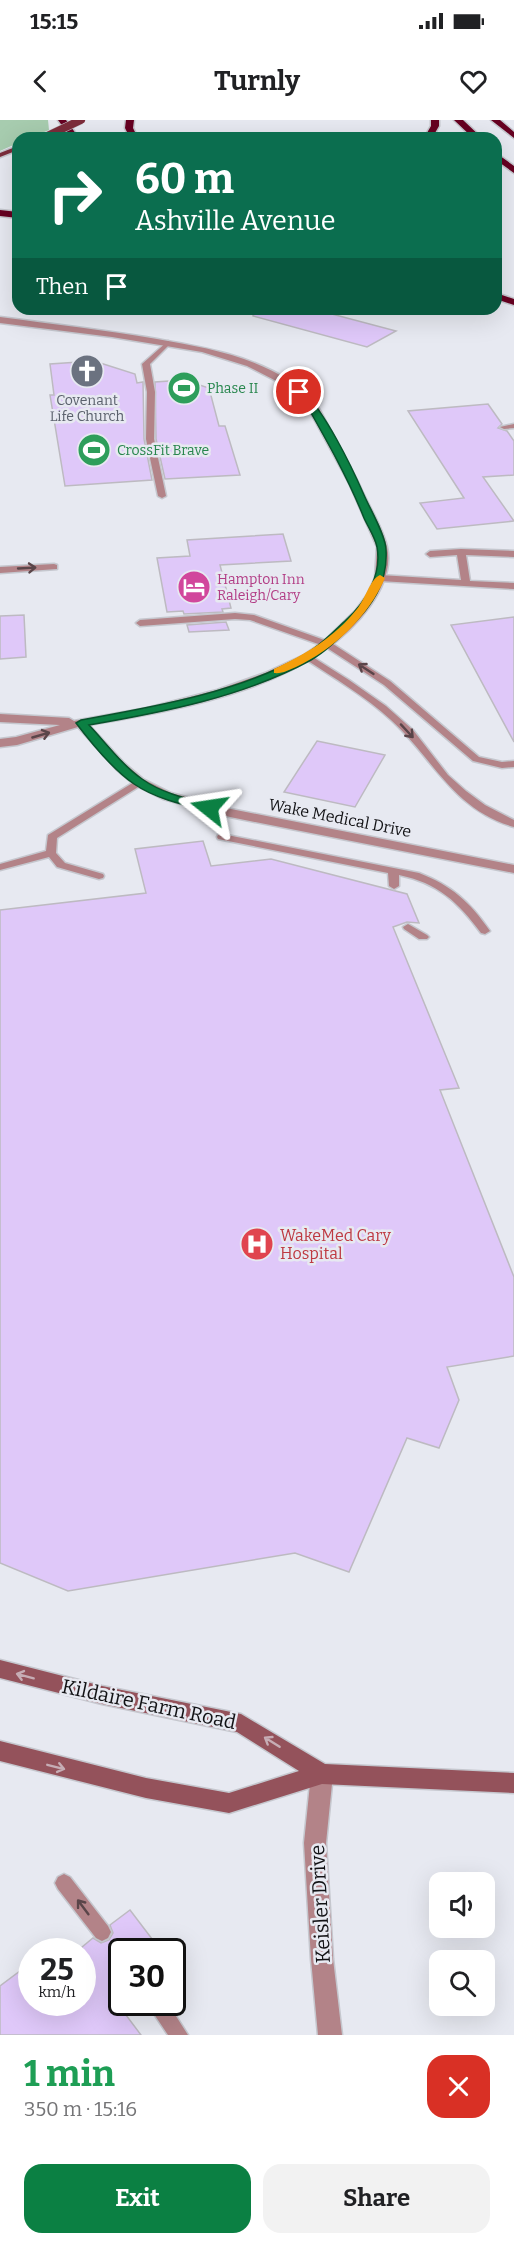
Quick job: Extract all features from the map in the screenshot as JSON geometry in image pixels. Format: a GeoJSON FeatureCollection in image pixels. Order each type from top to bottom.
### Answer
{"type":"FeatureCollection","features":[{"type":"Feature","properties":{"kind":"highway"},"geometry":{"type":"LineString","coordinates":[[458,120],[471,132]]}},
{"type":"Feature","properties":{"kind":"highway"},"geometry":{"type":"LineString","coordinates":[[495,120],[514,136]]}},
{"type":"Feature","properties":{"kind":"highway"},"geometry":{"type":"LineString","coordinates":[[502,160],[514,170]]}},
{"type":"Feature","properties":{"kind":"main road"},"geometry":{"type":"LineString","coordinates":[[56,132],[81,120]]}},
{"type":"Feature","properties":{"kind":"main road","name":"Kildaire Farm Road"},"geometry":{"type":"LineString","coordinates":[[0,1670],[102,1695],[241,1723],[322,1774]]}},
{"type":"Feature","properties":{"kind":"main road","name":"Kildaire Farm Road"},"geometry":{"type":"LineString","coordinates":[[0,1751],[146,1788],[229,1803],[322,1774],[514,1783]]}},
{"type":"Feature","properties":{"kind":"street"},"geometry":{"type":"LineString","coordinates":[[0,320],[61,327],[203,350],[250,364],[287,383],[310,402],[354,483],[382,547],[380,578],[372,595],[360,612],[327,644],[308,657],[269,675],[221,692],[148,711],[81,723],[17,741],[0,743]]}},
{"type":"Feature","properties":{"kind":"street"},"geometry":{"type":"LineString","coordinates":[[0,718],[81,723]]}},
{"type":"Feature","properties":{"kind":"street","name":"Wake Medical Drive"},"geometry":{"type":"LineString","coordinates":[[81,723],[139,782],[167,796],[230,813],[514,869]]}},
{"type":"Feature","properties":{"kind":"street","name":"Keisler Drive"},"geometry":{"type":"LineString","coordinates":[[322,1774],[315,1843],[322,1962],[330,2035]]}},
{"type":"Feature","properties":{"kind":"lane"},"geometry":{"type":"LineString","coordinates":[[162,496],[150,439],[151,392],[146,364],[168,343]]}},
{"type":"Feature","properties":{"kind":"lane"},"geometry":{"type":"LineString","coordinates":[[504,427],[514,426]]}},
{"type":"Feature","properties":{"kind":"lane"},"geometry":{"type":"LineString","coordinates":[[461,552],[466,583]]}},
{"type":"Feature","properties":{"kind":"lane"},"geometry":{"type":"LineString","coordinates":[[430,554],[461,552],[514,554]]}},
{"type":"Feature","properties":{"kind":"lane"},"geometry":{"type":"LineString","coordinates":[[0,570],[54,567]]}},
{"type":"Feature","properties":{"kind":"lane"},"geometry":{"type":"LineString","coordinates":[[380,578],[514,586]]}},
{"type":"Feature","properties":{"kind":"lane"},"geometry":{"type":"LineString","coordinates":[[140,623],[235,616],[251,617],[327,644],[387,683],[476,759],[502,765],[514,765]]}},
{"type":"Feature","properties":{"kind":"lane"},"geometry":{"type":"LineString","coordinates":[[308,657],[363,693],[406,729],[438,769],[464,796],[487,812],[514,824]]}},
{"type":"Feature","properties":{"kind":"lane"},"geometry":{"type":"LineString","coordinates":[[363,693],[387,683]]}},
{"type":"Feature","properties":{"kind":"lane"},"geometry":{"type":"LineString","coordinates":[[99,876],[62,865],[51,853],[52,837],[139,782]]}},
{"type":"Feature","properties":{"kind":"lane"},"geometry":{"type":"LineString","coordinates":[[222,837],[393,870],[435,883],[461,898],[485,931]]}},
{"type":"Feature","properties":{"kind":"lane"},"geometry":{"type":"LineString","coordinates":[[0,867],[51,853]]}},
{"type":"Feature","properties":{"kind":"lane"},"geometry":{"type":"LineString","coordinates":[[393,870],[394,886]]}},
{"type":"Feature","properties":{"kind":"lane"},"geometry":{"type":"LineString","coordinates":[[408,927],[423,937]]}},
{"type":"Feature","properties":{"kind":"lane"},"geometry":{"type":"LineString","coordinates":[[64,1883],[102,1932]]}},
{"type":"Feature","properties":{"kind":"lane"},"geometry":{"type":"LineString","coordinates":[[165,2016],[179,2035]]}},
{"type":"Feature","properties":{"kind":"green space"},"geometry":{"type":"Polygon","coordinates":[[[0,120],[48,120],[49,130],[44,132],[12,132],[12,146],[0,151],[0,120]]]}},
{"type":"Feature","properties":{"kind":"building"},"geometry":{"type":"Polygon","coordinates":[[[336,315],[396,331],[367,347],[253,316],[336,315]]]}},
{"type":"Feature","properties":{"kind":"building"},"geometry":{"type":"Polygon","coordinates":[[[94,361],[135,374],[137,383],[143,382],[144,439],[152,480],[65,486],[50,395],[54,395],[50,364],[94,361]]]}},
{"type":"Feature","properties":{"kind":"building"},"geometry":{"type":"Polygon","coordinates":[[[184,380],[209,388],[219,426],[225,426],[240,475],[165,479],[156,439],[155,382],[184,380]]]}},
{"type":"Feature","properties":{"kind":"building"},"geometry":{"type":"Polygon","coordinates":[[[488,404],[502,424],[498,428],[507,431],[514,441],[514,475],[483,477],[514,521],[437,529],[420,503],[464,498],[408,411],[488,404]]]}},
{"type":"Feature","properties":{"kind":"building","name":"Hampton Inn Raleigh/Cary"},"geometry":{"type":"Polygon","coordinates":[[[283,534],[291,561],[220,565],[231,608],[222,609],[223,612],[184,614],[183,611],[167,612],[157,558],[190,556],[187,540],[283,534]]]}},
{"type":"Feature","properties":{"kind":"building"},"geometry":{"type":"Polygon","coordinates":[[[24,615],[26,657],[0,659],[0,616],[24,615]]]}},
{"type":"Feature","properties":{"kind":"building"},"geometry":{"type":"Polygon","coordinates":[[[514,617],[514,742],[451,625],[514,617]]]}},
{"type":"Feature","properties":{"kind":"building"},"geometry":{"type":"Polygon","coordinates":[[[226,622],[229,630],[189,632],[187,625],[226,622]]]}},
{"type":"Feature","properties":{"kind":"building"},"geometry":{"type":"Polygon","coordinates":[[[317,741],[385,755],[355,807],[284,792],[317,741]]]}},
{"type":"Feature","properties":{"kind":"building","name":"WakeMed Cary Hospital"},"geometry":{"type":"Polygon","coordinates":[[[203,841],[211,866],[271,859],[407,894],[419,923],[407,922],[393,927],[459,1088],[440,1090],[514,1277],[514,1356],[447,1367],[459,1400],[439,1448],[407,1438],[349,1572],[295,1553],[68,1591],[0,1563],[0,910],[146,893],[135,849],[203,841]]]}},
{"type":"Feature","properties":{"kind":"building"},"geometry":{"type":"Polygon","coordinates":[[[130,1910],[151,1938],[110,1938],[113,1933],[110,1925],[130,1910]]]}},
{"type":"Feature","properties":{"kind":"building"},"geometry":{"type":"Polygon","coordinates":[[[96,1940],[101,1943],[108,1940],[108,2016],[127,2016],[141,2035],[0,2035],[0,1986],[18,1972],[18,2016],[96,2016],[96,1940]]]}},
{"type":"Feature","properties":{"kind":"slow traffic"},"geometry":{"type":"LineString","coordinates":[[278,671],[308,657],[327,644],[360,612],[380,578]]}},
{"type":"Feature","properties":{"kind":"place","name":"Covenant Life Church"},"geometry":{"type":"Point","coordinates":[87,371]}},
{"type":"Feature","properties":{"kind":"place","name":"Phase II"},"geometry":{"type":"Point","coordinates":[184,388]}},
{"type":"Feature","properties":{"kind":"place","name":"CrossFit Brave"},"geometry":{"type":"Point","coordinates":[94,450]}},
{"type":"Feature","properties":{"kind":"place","name":"Hampton Inn Raleigh/Cary"},"geometry":{"type":"Point","coordinates":[194,587]}},
{"type":"Feature","properties":{"kind":"place","name":"WakeMed Cary Hospital"},"geometry":{"type":"Point","coordinates":[257,1244]}},
{"type":"Feature","properties":{"kind":"route"},"geometry":{"type":"LineString","coordinates":[[209,808],[167,796],[139,782],[81,723],[148,711],[221,692],[269,675],[308,657],[327,644],[360,612],[372,595],[380,578],[382,547],[354,483],[310,402],[299,392]]}}]}
